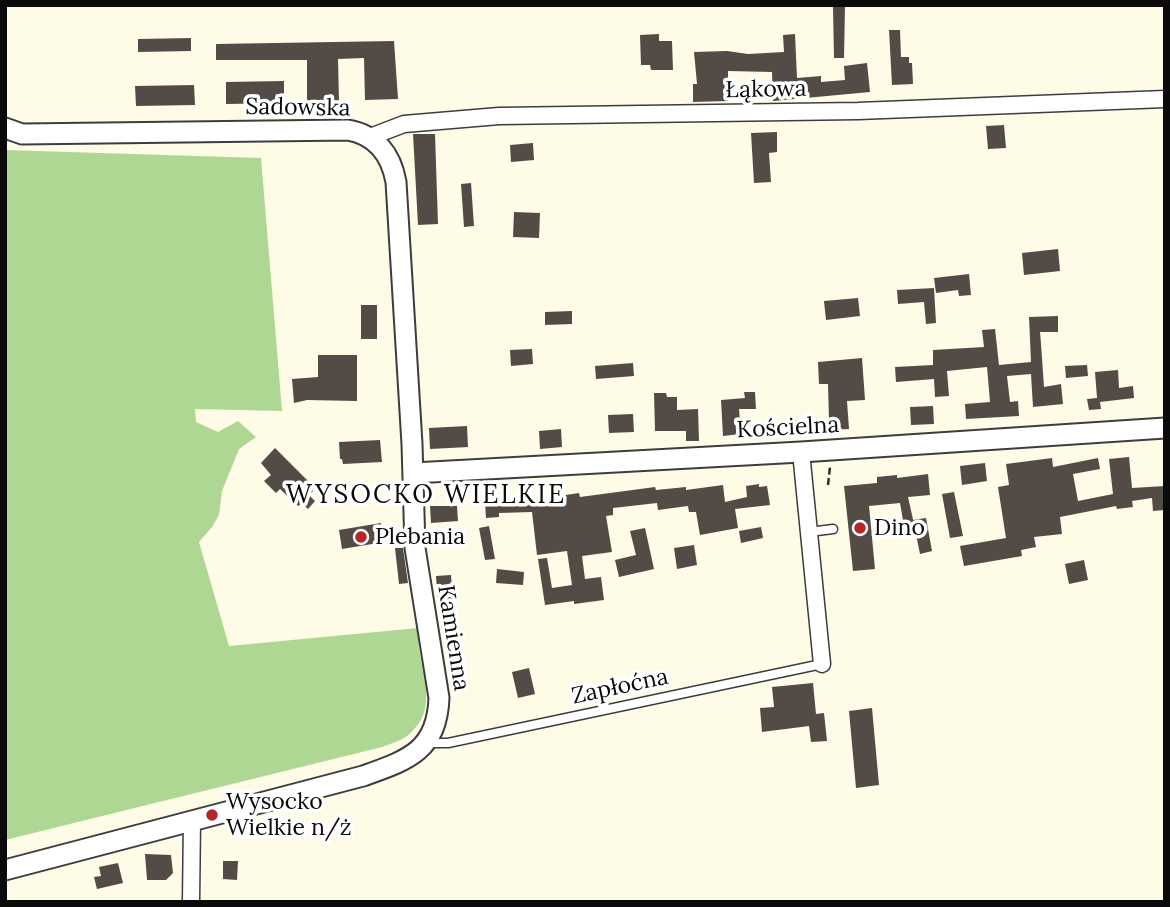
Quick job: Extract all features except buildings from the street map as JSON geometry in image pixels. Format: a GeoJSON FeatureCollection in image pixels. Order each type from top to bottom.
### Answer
{"type":"FeatureCollection","features":[{"type":"Feature","properties":{"kind":"street","name":"Łąkowa"},"geometry":{"type":"LineString","coordinates":[[370,137],[404,124],[499,116],[859,111],[1165,99]]}},
{"type":"Feature","properties":{"kind":"street","name":"Sadowska"},"geometry":{"type":"LineString","coordinates":[[5,128],[22,134],[333,129],[360,132],[370,137],[389,158],[396,182],[414,473]]}},
{"type":"Feature","properties":{"kind":"street","name":"Kościelna"},"geometry":{"type":"LineString","coordinates":[[414,473],[801,452],[1165,428]]}},
{"type":"Feature","properties":{"kind":"street"},"geometry":{"type":"LineString","coordinates":[[801,452],[822,664]]}},
{"type":"Feature","properties":{"kind":"street","name":"Kamienna"},"geometry":{"type":"LineString","coordinates":[[414,473],[417,568],[439,698],[438,719],[426,743]]}},
{"type":"Feature","properties":{"kind":"street"},"geometry":{"type":"LineString","coordinates":[[5,870],[363,776],[400,762],[426,743]]}},
{"type":"Feature","properties":{"kind":"street"},"geometry":{"type":"LineString","coordinates":[[191,902],[192,820]]}},
{"type":"Feature","properties":{"kind":"lane"},"geometry":{"type":"LineString","coordinates":[[809,532],[833,529]]}},
{"type":"Feature","properties":{"kind":"lane","name":"Zapłoćna"},"geometry":{"type":"LineString","coordinates":[[426,743],[448,743],[822,664]]}},
{"type":"Feature","properties":{"kind":"green space"},"geometry":{"type":"Polygon","coordinates":[[[5,150],[261,158],[282,411],[195,409],[196,422],[218,432],[238,421],[256,437],[239,449],[222,491],[219,515],[199,542],[229,646],[418,628],[426,699],[418,724],[407,736],[382,747],[5,840],[5,150]]]}},
{"type":"Feature","properties":{"kind":"place","name":"Dino"},"geometry":{"type":"Point","coordinates":[860,528]}},
{"type":"Feature","properties":{"kind":"place","name":"Plebania"},"geometry":{"type":"Point","coordinates":[361,537]}},
{"type":"Feature","properties":{"kind":"place","name":"Wysocko Wielkie n/ż"},"geometry":{"type":"Point","coordinates":[212,815]}},
{"type":"Feature","properties":{"kind":"district","name":"WYSOCKO WIELKIE"},"geometry":{"type":"Point","coordinates":[426,496]}}]}
